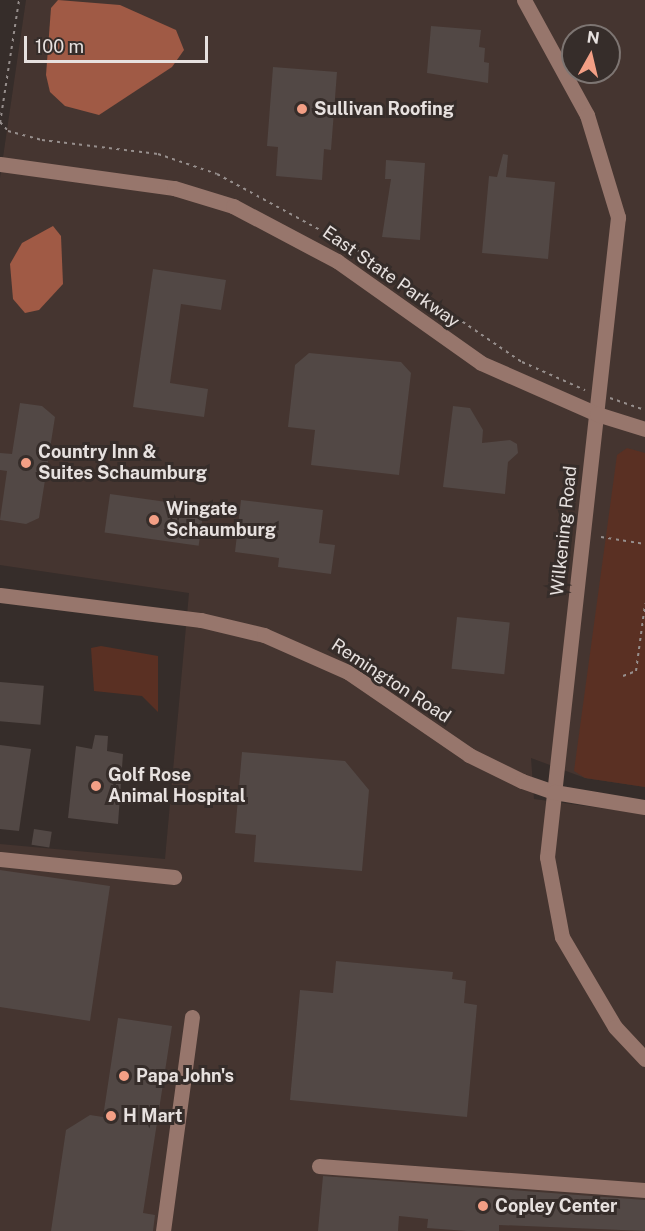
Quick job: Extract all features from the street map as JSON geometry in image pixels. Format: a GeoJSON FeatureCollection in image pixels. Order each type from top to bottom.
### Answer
{"type":"FeatureCollection","features":[{"type":"Feature","properties":{"kind":"street","name":"Wilkening Road"},"geometry":{"type":"LineString","coordinates":[[524,0],[587,115],[616,200],[617,253],[547,857],[562,937],[615,1027],[645,1059]]}},
{"type":"Feature","properties":{"kind":"street","name":"East State Parkway"},"geometry":{"type":"LineString","coordinates":[[0,164],[174,188],[233,206],[337,261],[481,363],[597,414],[645,429]]}},
{"type":"Feature","properties":{"kind":"street","name":"Remington Road"},"geometry":{"type":"LineString","coordinates":[[0,596],[201,620],[264,635],[348,672],[469,755],[554,792],[645,807]]}},
{"type":"Feature","properties":{"kind":"street"},"geometry":{"type":"LineString","coordinates":[[0,859],[174,877]]}},
{"type":"Feature","properties":{"kind":"street"},"geometry":{"type":"LineString","coordinates":[[163,1231],[192,1017]]}},
{"type":"Feature","properties":{"kind":"street"},"geometry":{"type":"LineString","coordinates":[[320,1166],[645,1190]]}},
{"type":"Feature","properties":{"kind":"path"},"geometry":{"type":"LineString","coordinates":[[0,123],[19,0]]}},
{"type":"Feature","properties":{"kind":"path"},"geometry":{"type":"LineString","coordinates":[[619,401],[645,410]]}},
{"type":"Feature","properties":{"kind":"path"},"geometry":{"type":"LineString","coordinates":[[602,537],[645,544]]}},
{"type":"Feature","properties":{"kind":"path"},"geometry":{"type":"LineString","coordinates":[[623,676],[636,670],[645,604]]}},
{"type":"Feature","properties":{"kind":"shaded area","name":"Copley Center"},"geometry":{"type":"Polygon","coordinates":[[[26,0],[645,0],[645,787],[585,778],[531,758],[534,799],[645,814],[645,1231],[0,1231],[0,844],[165,859],[189,593],[0,565],[0,178],[26,0]]]}},
{"type":"Feature","properties":{"kind":"shaded area"},"geometry":{"type":"Polygon","coordinates":[[[58,0],[120,5],[176,30],[184,50],[172,67],[99,115],[65,106],[50,92],[46,75],[51,8],[58,0]]]}},
{"type":"Feature","properties":{"kind":"shaded area"},"geometry":{"type":"Polygon","coordinates":[[[53,226],[61,236],[63,284],[39,310],[25,313],[13,299],[10,264],[22,243],[53,226]]]}},
{"type":"Feature","properties":{"kind":"shaded area"},"geometry":{"type":"Polygon","coordinates":[[[627,448],[645,453],[645,787],[585,778],[574,771],[617,455],[627,448]]]}},
{"type":"Feature","properties":{"kind":"shaded area"},"geometry":{"type":"Polygon","coordinates":[[[101,646],[158,656],[158,712],[142,696],[94,691],[91,648],[101,646]]]}},
{"type":"Feature","properties":{"kind":"building"},"geometry":{"type":"Polygon","coordinates":[[[431,26],[481,30],[479,47],[485,48],[484,62],[489,63],[488,83],[427,73],[431,26]]]}},
{"type":"Feature","properties":{"kind":"building","name":"Sullivan Roofing"},"geometry":{"type":"Polygon","coordinates":[[[273,67],[337,72],[331,150],[324,149],[322,180],[276,176],[278,147],[267,146],[273,67]]]}},
{"type":"Feature","properties":{"kind":"building"},"geometry":{"type":"Polygon","coordinates":[[[503,154],[508,155],[506,177],[555,182],[548,259],[482,253],[489,176],[497,177],[503,154]]]}},
{"type":"Feature","properties":{"kind":"building"},"geometry":{"type":"Polygon","coordinates":[[[386,160],[425,163],[420,240],[382,237],[391,179],[385,179],[386,160]]]}},
{"type":"Feature","properties":{"kind":"building"},"geometry":{"type":"Polygon","coordinates":[[[153,269],[226,280],[221,310],[181,304],[170,383],[208,389],[204,417],[133,407],[153,269]]]}},
{"type":"Feature","properties":{"kind":"building"},"geometry":{"type":"Polygon","coordinates":[[[309,353],[401,362],[411,373],[399,475],[311,465],[315,430],[288,427],[295,365],[309,353]]]}},
{"type":"Feature","properties":{"kind":"building","name":"Country Inn & Suites Schaumburg"},"geometry":{"type":"Polygon","coordinates":[[[20,403],[42,406],[55,417],[39,518],[26,524],[0,520],[7,471],[0,470],[0,453],[12,454],[20,403]]]}},
{"type":"Feature","properties":{"kind":"building"},"geometry":{"type":"Polygon","coordinates":[[[453,406],[470,408],[483,430],[482,443],[510,440],[517,444],[518,453],[508,462],[505,494],[443,487],[453,406]]]}},
{"type":"Feature","properties":{"kind":"building","name":"Wingate Schaumburg"},"geometry":{"type":"Polygon","coordinates":[[[110,494],[204,507],[199,546],[105,533],[110,494]]]}},
{"type":"Feature","properties":{"kind":"building"},"geometry":{"type":"Polygon","coordinates":[[[241,500],[323,510],[319,543],[335,545],[331,574],[278,567],[279,558],[235,552],[241,500]]]}},
{"type":"Feature","properties":{"kind":"building"},"geometry":{"type":"Polygon","coordinates":[[[457,617],[510,623],[504,674],[452,669],[457,617]]]}},
{"type":"Feature","properties":{"kind":"building"},"geometry":{"type":"Polygon","coordinates":[[[0,682],[44,686],[40,725],[0,721],[0,682]]]}},
{"type":"Feature","properties":{"kind":"building","name":"Golf Rose Animal Hospital"},"geometry":{"type":"Polygon","coordinates":[[[95,735],[108,736],[107,751],[123,754],[118,824],[68,818],[76,746],[92,749],[95,735]]]}},
{"type":"Feature","properties":{"kind":"building"},"geometry":{"type":"Polygon","coordinates":[[[0,745],[31,749],[19,831],[0,829],[0,745]]]}},
{"type":"Feature","properties":{"kind":"building"},"geometry":{"type":"Polygon","coordinates":[[[242,752],[345,761],[369,790],[362,871],[254,862],[256,835],[235,833],[242,752]]]}},
{"type":"Feature","properties":{"kind":"building"},"geometry":{"type":"Polygon","coordinates":[[[34,829],[52,832],[49,848],[31,845],[34,829]]]}},
{"type":"Feature","properties":{"kind":"building"},"geometry":{"type":"Polygon","coordinates":[[[0,870],[110,886],[90,1021],[0,1007],[0,870]]]}},
{"type":"Feature","properties":{"kind":"building"},"geometry":{"type":"Polygon","coordinates":[[[336,961],[453,972],[452,979],[466,981],[464,1003],[477,1005],[467,1117],[290,1100],[300,990],[333,993],[336,961]]]}},
{"type":"Feature","properties":{"kind":"building"},"geometry":{"type":"Polygon","coordinates":[[[118,1018],[172,1026],[143,1213],[155,1215],[153,1231],[51,1231],[66,1130],[90,1115],[103,1117],[118,1018]]]}},
{"type":"Feature","properties":{"kind":"building","name":"Copley Center"},"geometry":{"type":"Polygon","coordinates":[[[323,1176],[645,1200],[645,1231],[499,1225],[499,1231],[467,1231],[427,1228],[428,1219],[399,1216],[398,1231],[318,1231],[323,1176]]]}},
{"type":"Feature","properties":{"kind":"place","name":"Sullivan Roofing"},"geometry":{"type":"Point","coordinates":[302,109]}},
{"type":"Feature","properties":{"kind":"place","name":"Country Inn & Suites Schaumburg"},"geometry":{"type":"Point","coordinates":[26,463]}},
{"type":"Feature","properties":{"kind":"place","name":"Wingate Schaumburg"},"geometry":{"type":"Point","coordinates":[154,520]}},
{"type":"Feature","properties":{"kind":"place","name":"Golf Rose Animal Hospital"},"geometry":{"type":"Point","coordinates":[96,786]}},
{"type":"Feature","properties":{"kind":"place","name":"Papa John's"},"geometry":{"type":"Point","coordinates":[124,1076]}},
{"type":"Feature","properties":{"kind":"place","name":"H Mart"},"geometry":{"type":"Point","coordinates":[111,1116]}},
{"type":"Feature","properties":{"kind":"place","name":"Copley Center"},"geometry":{"type":"Point","coordinates":[483,1206]}}]}
